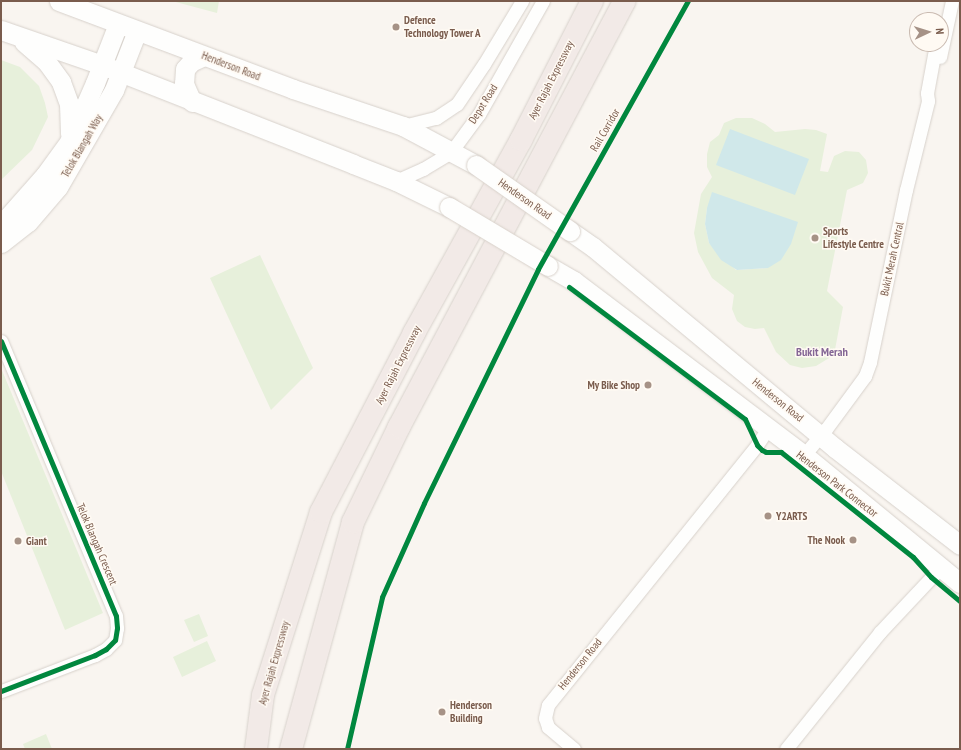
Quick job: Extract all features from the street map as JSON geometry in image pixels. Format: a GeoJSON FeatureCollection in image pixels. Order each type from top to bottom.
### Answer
{"type":"FeatureCollection","features":[{"type":"Feature","properties":{"kind":"highway","name":"Ayer Rajah Expressway"},"geometry":{"type":"LineString","coordinates":[[256,749],[263,694],[321,512],[414,332],[521,140],[592,1]]}},
{"type":"Feature","properties":{"kind":"highway"},"geometry":{"type":"LineString","coordinates":[[304,749],[293,739],[353,522],[399,427],[625,1]]}},
{"type":"Feature","properties":{"kind":"highway"},"geometry":{"type":"LineString","coordinates":[[243,749],[256,708],[263,694]]}},
{"type":"Feature","properties":{"kind":"main road","name":"Henderson Road"},"geometry":{"type":"LineString","coordinates":[[59,1],[293,90],[403,126],[476,165],[593,247],[820,435],[960,544]]}},
{"type":"Feature","properties":{"kind":"main road","name":"Telok Blangah Way"},"geometry":{"type":"LineString","coordinates":[[1,223],[45,175],[69,142],[118,24]]}},
{"type":"Feature","properties":{"kind":"main road","name":"Telok Blangah Way"},"geometry":{"type":"LineString","coordinates":[[1,243],[28,222],[58,187],[91,131],[121,73],[137,31]]}},
{"type":"Feature","properties":{"kind":"main road"},"geometry":{"type":"LineString","coordinates":[[7,32],[102,65],[192,102],[396,181],[449,207],[574,281],[804,455],[960,583]]}},
{"type":"Feature","properties":{"kind":"main road"},"geometry":{"type":"LineString","coordinates":[[7,32],[46,61],[61,82],[69,104],[71,122],[69,142]]}},
{"type":"Feature","properties":{"kind":"main road"},"geometry":{"type":"LineString","coordinates":[[192,102],[184,84],[185,69],[191,62],[204,56]]}},
{"type":"Feature","properties":{"kind":"street","name":"Depot Road"},"geometry":{"type":"LineString","coordinates":[[403,126],[436,118],[457,104],[484,64],[522,1]]}},
{"type":"Feature","properties":{"kind":"street","name":"Depot Road"},"geometry":{"type":"LineString","coordinates":[[396,181],[422,169],[451,152],[479,114],[543,1]]}},
{"type":"Feature","properties":{"kind":"street"},"geometry":{"type":"LineString","coordinates":[[943,12],[945,1]]}},
{"type":"Feature","properties":{"kind":"street","name":"Bukit Merah Central"},"geometry":{"type":"LineString","coordinates":[[804,455],[865,376],[870,362],[906,190],[931,97],[952,1]]}},
{"type":"Feature","properties":{"kind":"street","name":"Bukit Merah Central"},"geometry":{"type":"LineString","coordinates":[[931,97],[927,93],[935,52]]}},
{"type":"Feature","properties":{"kind":"street","name":"Telok Blangah Crescent"},"geometry":{"type":"LineString","coordinates":[[1,341],[116,616],[116,628],[115,640],[100,652],[1,691]]}},
{"type":"Feature","properties":{"kind":"street","name":"Henderson Road"},"geometry":{"type":"LineString","coordinates":[[574,749],[548,727],[545,718],[548,705],[757,445],[768,428]]}},
{"type":"Feature","properties":{"kind":"street"},"geometry":{"type":"LineString","coordinates":[[786,749],[880,632],[940,568]]}},
{"type":"Feature","properties":{"kind":"green space"},"geometry":{"type":"Polygon","coordinates":[[[172,1],[219,1],[217,13],[172,1]]]}},
{"type":"Feature","properties":{"kind":"green space"},"geometry":{"type":"Polygon","coordinates":[[[1,60],[20,67],[39,86],[48,117],[32,150],[1,180],[1,60]]]}},
{"type":"Feature","properties":{"kind":"green space","name":"Sports Lifestyle Centre"},"geometry":{"type":"Polygon","coordinates":[[[736,118],[752,118],[765,124],[775,132],[805,129],[816,130],[827,134],[820,171],[828,172],[834,156],[845,151],[859,152],[866,160],[868,173],[863,183],[847,190],[827,291],[843,307],[834,355],[816,366],[802,368],[790,365],[776,352],[764,328],[755,329],[745,327],[737,321],[732,309],[734,295],[712,278],[698,252],[694,233],[701,194],[712,177],[707,167],[707,154],[710,142],[719,135],[724,123],[736,118]],[[707,208],[705,224],[709,243],[736,270],[768,268],[707,208]]]}},
{"type":"Feature","properties":{"kind":"green space"},"geometry":{"type":"Polygon","coordinates":[[[260,255],[313,368],[271,410],[210,278],[260,255]]]}},
{"type":"Feature","properties":{"kind":"green space"},"geometry":{"type":"Polygon","coordinates":[[[1,368],[103,613],[65,630],[1,471],[1,368]]]}},
{"type":"Feature","properties":{"kind":"green space"},"geometry":{"type":"Polygon","coordinates":[[[199,614],[208,636],[194,642],[184,620],[199,614]]]}},
{"type":"Feature","properties":{"kind":"green space"},"geometry":{"type":"Polygon","coordinates":[[[207,641],[216,661],[182,677],[173,657],[207,641]]]}},
{"type":"Feature","properties":{"kind":"green space"},"geometry":{"type":"Polygon","coordinates":[[[46,734],[52,749],[25,749],[23,744],[46,734]]]}},
{"type":"Feature","properties":{"kind":"water"},"geometry":{"type":"Polygon","coordinates":[[[730,129],[809,159],[795,195],[716,165],[730,129]]]}},
{"type":"Feature","properties":{"kind":"water"},"geometry":{"type":"Polygon","coordinates":[[[712,192],[798,222],[791,244],[781,260],[768,268],[737,270],[721,260],[709,243],[705,224],[707,208],[712,192]]]}},
{"type":"Feature","properties":{"kind":"cycle path","name":"Rail Corridor"},"geometry":{"type":"LineString","coordinates":[[347,749],[382,597],[424,503],[538,269],[688,1]]}},
{"type":"Feature","properties":{"kind":"cycle path","name":"Henderson Park Connector"},"geometry":{"type":"LineString","coordinates":[[569,287],[745,419],[757,445],[762,450],[766,452],[781,452],[913,557],[931,577],[960,601]]}},
{"type":"Feature","properties":{"kind":"cycle path"},"geometry":{"type":"LineString","coordinates":[[1,341],[116,616],[117,628],[115,640],[106,649],[95,655],[1,691]]}},
{"type":"Feature","properties":{"kind":"place","name":"Defence Technology Tower A"},"geometry":{"type":"Point","coordinates":[396,27]}},
{"type":"Feature","properties":{"kind":"place","name":"Sports Lifestyle Centre"},"geometry":{"type":"Point","coordinates":[815,238]}},
{"type":"Feature","properties":{"kind":"place","name":"My Bike Shop"},"geometry":{"type":"Point","coordinates":[648,385]}},
{"type":"Feature","properties":{"kind":"place","name":"Y2ARTS"},"geometry":{"type":"Point","coordinates":[768,516]}},
{"type":"Feature","properties":{"kind":"place","name":"The Nook"},"geometry":{"type":"Point","coordinates":[853,540]}},
{"type":"Feature","properties":{"kind":"place","name":"Giant"},"geometry":{"type":"Point","coordinates":[18,541]}},
{"type":"Feature","properties":{"kind":"place","name":"Henderson Building"},"geometry":{"type":"Point","coordinates":[442,712]}},
{"type":"Feature","properties":{"kind":"district","name":"Bukit Merah"},"geometry":{"type":"Point","coordinates":[822,352]}}]}
